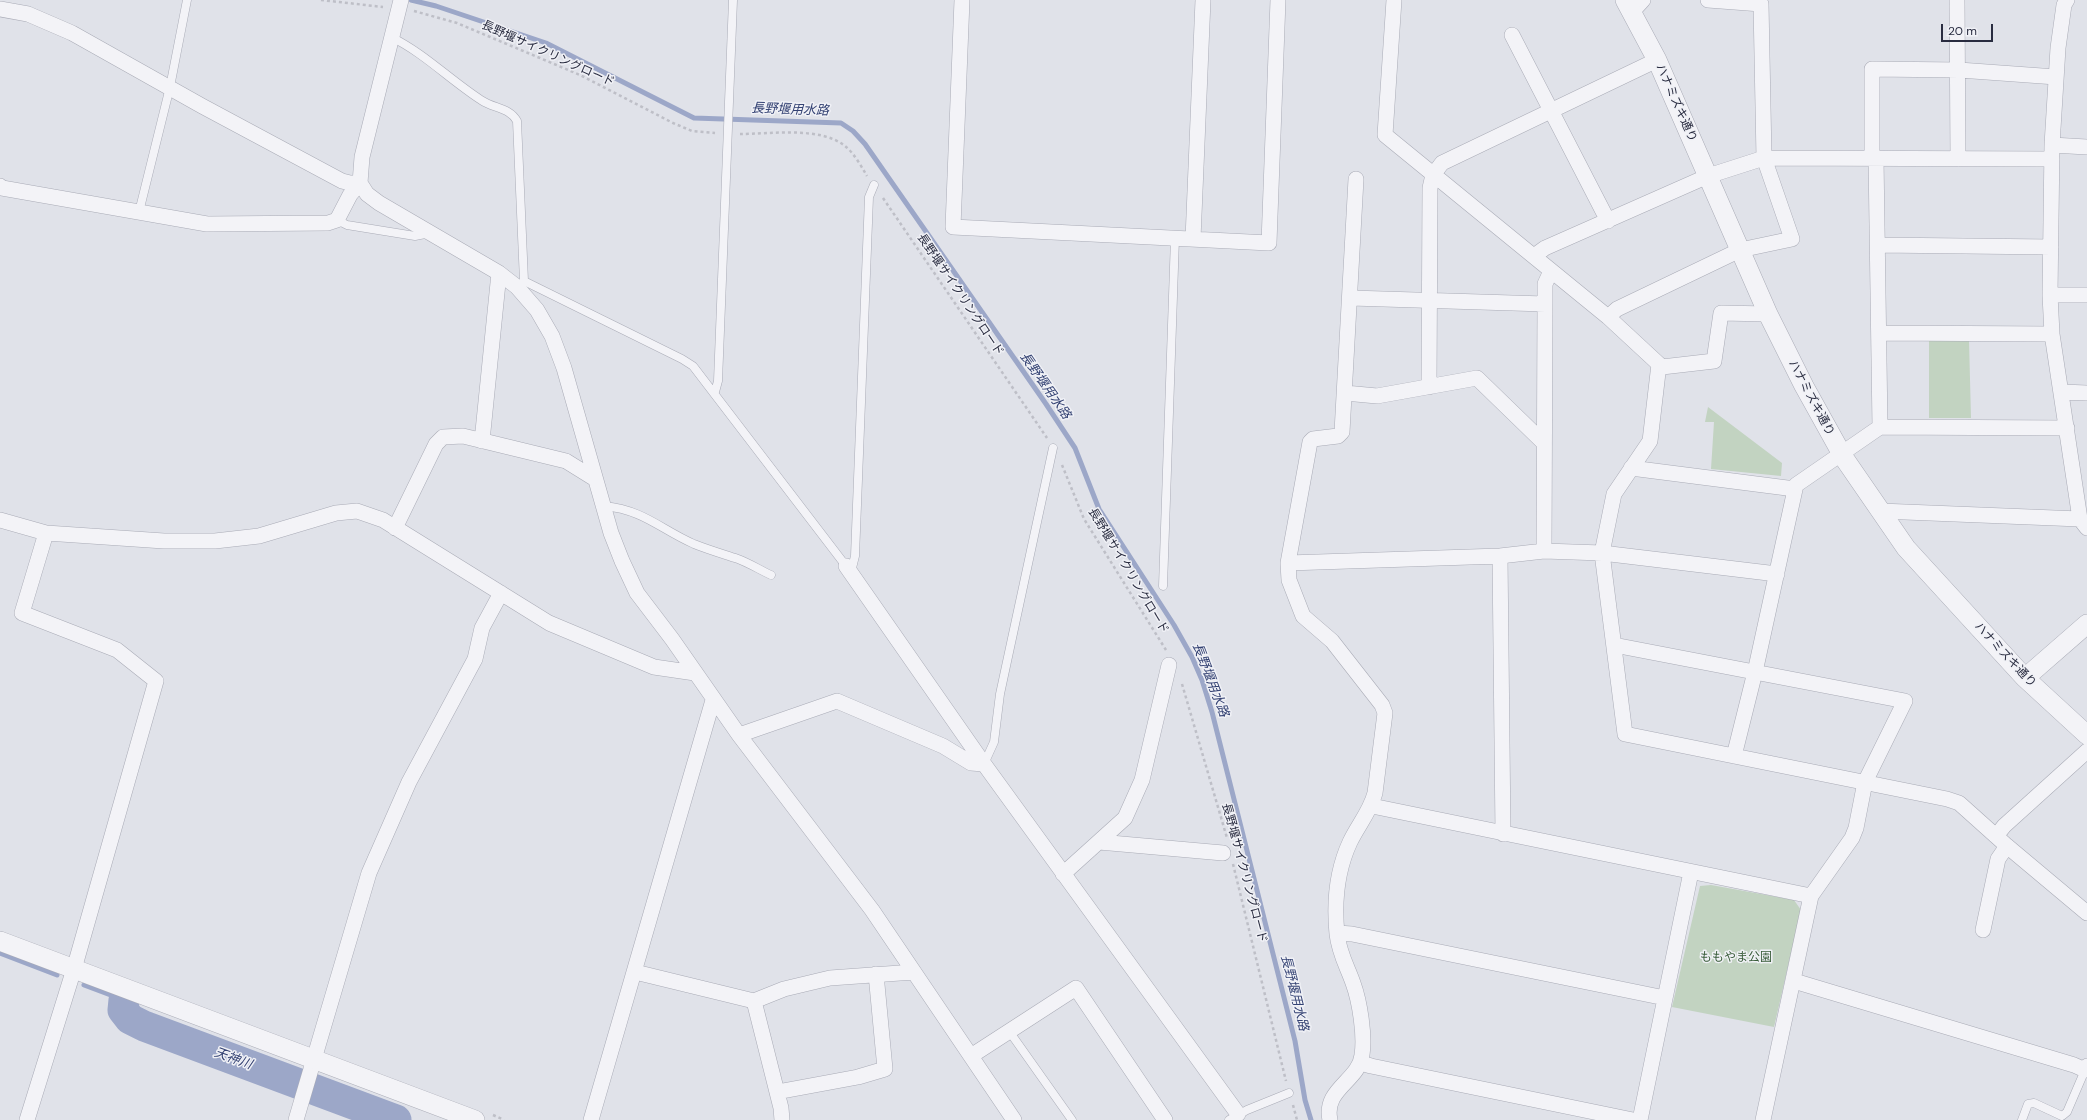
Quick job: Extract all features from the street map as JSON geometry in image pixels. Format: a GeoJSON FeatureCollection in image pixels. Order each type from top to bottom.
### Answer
{"type":"FeatureCollection","features":[{"type":"Feature","properties":{"kind":"street"},"geometry":{"type":"LineString","coordinates":[[0,191],[140,212],[207,224],[328,223],[337,220],[350,195],[360,183],[362,157],[401,0]]}},
{"type":"Feature","properties":{"kind":"street"},"geometry":{"type":"LineString","coordinates":[[962,0],[953,227],[1269,243],[1278,0]]}},
{"type":"Feature","properties":{"kind":"street"},"geometry":{"type":"LineString","coordinates":[[1194,239],[1203,0]]}},
{"type":"Feature","properties":{"kind":"street"},"geometry":{"type":"LineString","coordinates":[[1394,0],[1385,135],[1534,256],[1608,318],[1662,367],[1714,361],[1721,313],[1768,314]]}},
{"type":"Feature","properties":{"kind":"street"},"geometry":{"type":"LineString","coordinates":[[1608,318],[1617,309],[1740,250],[1792,239],[1764,158],[1761,4],[1708,0]]}},
{"type":"Feature","properties":{"kind":"street"},"geometry":{"type":"LineString","coordinates":[[1958,0],[1958,158]]}},
{"type":"Feature","properties":{"kind":"street"},"geometry":{"type":"LineString","coordinates":[[1880,511],[2084,523],[2052,334],[2050,295],[2052,152],[2056,77],[2058,48],[2064,5],[2067,0]]}},
{"type":"Feature","properties":{"kind":"street","name":"ハナミズキ通り"},"geometry":{"type":"LineString","coordinates":[[1634,4],[1656,60],[1768,314],[1804,386],[1841,454],[1906,548],[2025,678],[2087,735]]}},
{"type":"Feature","properties":{"kind":"street"},"geometry":{"type":"LineString","coordinates":[[0,9],[28,14],[72,33],[342,180],[350,183],[360,183]]}},
{"type":"Feature","properties":{"kind":"street"},"geometry":{"type":"LineString","coordinates":[[1512,35],[1608,221]]}},
{"type":"Feature","properties":{"kind":"street"},"geometry":{"type":"LineString","coordinates":[[1429,387],[1430,188],[1433,175],[1442,163],[1551,112],[1656,60]]}},
{"type":"Feature","properties":{"kind":"street"},"geometry":{"type":"LineString","coordinates":[[1880,427],[1880,333],[1872,69],[1959,70],[2056,77]]}},
{"type":"Feature","properties":{"kind":"street"},"geometry":{"type":"LineString","coordinates":[[1534,256],[1545,248],[1708,176],[1764,158],[1958,158],[2052,152],[2087,147]]}},
{"type":"Feature","properties":{"kind":"street"},"geometry":{"type":"LineString","coordinates":[[1330,1120],[1328,1112],[1330,1102],[1361,1063],[1364,1044],[1356,991],[1341,955],[1337,933],[1336,914],[1339,872],[1351,841],[1372,806],[1375,794],[1385,713],[1382,705],[1332,641],[1303,616],[1289,580],[1288,563],[1310,442],[1313,438],[1338,436],[1342,432],[1351,298],[1356,179]]}},
{"type":"Feature","properties":{"kind":"street"},"geometry":{"type":"LineString","coordinates":[[360,183],[367,194],[379,202],[520,284],[552,336],[564,368],[595,479],[622,561],[637,593],[672,639],[713,700],[872,910],[1014,1120]]}},
{"type":"Feature","properties":{"kind":"street"},"geometry":{"type":"LineString","coordinates":[[1878,245],[2051,247]]}},
{"type":"Feature","properties":{"kind":"street"},"geometry":{"type":"LineString","coordinates":[[1544,551],[1545,284],[1551,271]]}},
{"type":"Feature","properties":{"kind":"street"},"geometry":{"type":"LineString","coordinates":[[482,441],[499,273]]}},
{"type":"Feature","properties":{"kind":"street"},"geometry":{"type":"LineString","coordinates":[[2050,295],[2087,295]]}},
{"type":"Feature","properties":{"kind":"street"},"geometry":{"type":"LineString","coordinates":[[1351,298],[1545,304]]}},
{"type":"Feature","properties":{"kind":"street"},"geometry":{"type":"LineString","coordinates":[[1880,333],[2052,334]]}},
{"type":"Feature","properties":{"kind":"street"},"geometry":{"type":"LineString","coordinates":[[1659,364],[1650,441],[1614,494],[1602,553],[1625,734],[1865,782],[1947,799],[1959,803],[2087,913]]}},
{"type":"Feature","properties":{"kind":"street"},"geometry":{"type":"LineString","coordinates":[[1345,393],[1377,396],[1477,378],[1544,443]]}},
{"type":"Feature","properties":{"kind":"street"},"geometry":{"type":"LineString","coordinates":[[2062,392],[2087,393]]}},
{"type":"Feature","properties":{"kind":"street"},"geometry":{"type":"LineString","coordinates":[[1734,756],[1755,672],[1796,485],[1880,427],[2067,428]]}},
{"type":"Feature","properties":{"kind":"street"},"geometry":{"type":"LineString","coordinates":[[396,528],[436,444],[443,437],[463,436],[566,461],[595,479]]}},
{"type":"Feature","properties":{"kind":"street"},"geometry":{"type":"LineString","coordinates":[[1632,468],[1795,489]]}},
{"type":"Feature","properties":{"kind":"street"},"geometry":{"type":"LineString","coordinates":[[0,520],[46,533],[164,541],[215,541],[259,536],[336,513],[357,511],[383,520],[549,623],[654,667],[695,673]]}},
{"type":"Feature","properties":{"kind":"street"},"geometry":{"type":"LineString","coordinates":[[27,1120],[74,969],[156,681],[117,650],[22,613],[46,533]]}},
{"type":"Feature","properties":{"kind":"street"},"geometry":{"type":"LineString","coordinates":[[1288,563],[1500,556],[1544,551],[1602,553],[1777,574]]}},
{"type":"Feature","properties":{"kind":"street"},"geometry":{"type":"LineString","coordinates":[[1500,556],[1503,834]]}},
{"type":"Feature","properties":{"kind":"street"},"geometry":{"type":"LineString","coordinates":[[849,570],[1233,1117]]}},
{"type":"Feature","properties":{"kind":"street"},"geometry":{"type":"LineString","coordinates":[[296,1120],[369,873],[409,782],[475,659],[482,628],[501,592]]}},
{"type":"Feature","properties":{"kind":"street"},"geometry":{"type":"LineString","coordinates":[[2025,678],[2087,624]]}},
{"type":"Feature","properties":{"kind":"street"},"geometry":{"type":"LineString","coordinates":[[1614,645],[1905,701],[1865,782],[1856,828],[1852,838],[1811,896],[1763,1120]]}},
{"type":"Feature","properties":{"kind":"street"},"geometry":{"type":"LineString","coordinates":[[1063,874],[1125,818],[1142,780],[1170,661]]}},
{"type":"Feature","properties":{"kind":"street"},"geometry":{"type":"LineString","coordinates":[[591,1120],[713,700]]}},
{"type":"Feature","properties":{"kind":"street"},"geometry":{"type":"LineString","coordinates":[[739,735],[836,701],[943,746],[971,763],[984,764]]}},
{"type":"Feature","properties":{"kind":"street"},"geometry":{"type":"LineString","coordinates":[[1983,930],[2004,826],[2087,751]]}},
{"type":"Feature","properties":{"kind":"street"},"geometry":{"type":"LineString","coordinates":[[1372,806],[1811,896]]}},
{"type":"Feature","properties":{"kind":"street"},"geometry":{"type":"LineString","coordinates":[[1099,842],[1227,852]]}},
{"type":"Feature","properties":{"kind":"street"},"geometry":{"type":"LineString","coordinates":[[1640,1120],[1691,872]]}},
{"type":"Feature","properties":{"kind":"street"},"geometry":{"type":"LineString","coordinates":[[1337,933],[1352,934],[1665,998]]}},
{"type":"Feature","properties":{"kind":"street"},"geometry":{"type":"LineString","coordinates":[[0,941],[74,969],[312,1065],[475,1120]]}},
{"type":"Feature","properties":{"kind":"street"},"geometry":{"type":"LineString","coordinates":[[635,972],[754,1001],[784,989],[830,978],[914,972]]}},
{"type":"Feature","properties":{"kind":"street"},"geometry":{"type":"LineString","coordinates":[[777,1092],[858,1077],[885,1069],[876,974]]}},
{"type":"Feature","properties":{"kind":"street"},"geometry":{"type":"LineString","coordinates":[[1794,980],[2086,1068]]}},
{"type":"Feature","properties":{"kind":"street"},"geometry":{"type":"LineString","coordinates":[[971,1056],[1076,988],[1166,1120]]}},
{"type":"Feature","properties":{"kind":"street"},"geometry":{"type":"LineString","coordinates":[[754,1001],[781,1108],[782,1120]]}},
{"type":"Feature","properties":{"kind":"street"},"geometry":{"type":"LineString","coordinates":[[1361,1063],[1633,1120]]}},
{"type":"Feature","properties":{"kind":"lane"},"geometry":{"type":"LineString","coordinates":[[140,212],[170,87],[187,0]]}},
{"type":"Feature","properties":{"kind":"lane"},"geometry":{"type":"LineString","coordinates":[[715,392],[718,381],[725,183],[732,131],[730,112],[733,0]]}},
{"type":"Feature","properties":{"kind":"lane"},"geometry":{"type":"LineString","coordinates":[[391,37],[408,45],[482,101],[513,113],[517,121],[520,284],[682,359],[693,366],[715,392],[849,570],[856,556],[869,197],[874,185]]}},
{"type":"Feature","properties":{"kind":"lane"},"geometry":{"type":"LineString","coordinates":[[337,220],[346,225],[415,236],[430,233]]}},
{"type":"Feature","properties":{"kind":"lane"},"geometry":{"type":"LineString","coordinates":[[1162,586],[1175,238]]}},
{"type":"Feature","properties":{"kind":"lane"},"geometry":{"type":"LineString","coordinates":[[984,764],[994,742],[1000,694],[1053,448]]}},
{"type":"Feature","properties":{"kind":"lane"},"geometry":{"type":"LineString","coordinates":[[604,506],[621,508],[640,514],[656,522],[669,532],[694,544],[739,560],[771,575]]}},
{"type":"Feature","properties":{"kind":"lane"},"geometry":{"type":"LineString","coordinates":[[1009,1031],[1072,1120]]}},
{"type":"Feature","properties":{"kind":"lane"},"geometry":{"type":"LineString","coordinates":[[2022,1120],[2028,1104],[2034,1103],[2062,1116],[2067,1112],[2086,1068]]}},
{"type":"Feature","properties":{"kind":"lane"},"geometry":{"type":"LineString","coordinates":[[1233,1117],[1290,1093]]}},
{"type":"Feature","properties":{"kind":"path"},"geometry":{"type":"LineString","coordinates":[[321,0],[385,7]]}},
{"type":"Feature","properties":{"kind":"path","name":"長野堰サイクリングロード"},"geometry":{"type":"LineString","coordinates":[[412,11],[457,23],[580,75],[673,124],[692,131],[720,134]]}},
{"type":"Feature","properties":{"kind":"path","name":"長野堰サイクリングロード"},"geometry":{"type":"LineString","coordinates":[[732,131],[817,134],[834,138],[847,147],[1053,448],[1059,458],[1084,519],[1170,661]]}},
{"type":"Feature","properties":{"kind":"path","name":"長野堰サイクリングロード"},"geometry":{"type":"LineString","coordinates":[[1179,678],[1227,852],[1297,1120]]}},
{"type":"Feature","properties":{"kind":"green space"},"geometry":{"type":"Polygon","coordinates":[[[1929,340],[1969,340],[1971,418],[1929,418],[1929,340]]]}},
{"type":"Feature","properties":{"kind":"green space"},"geometry":{"type":"Polygon","coordinates":[[[1708,407],[1782,463],[1781,476],[1711,469],[1714,422],[1705,422],[1708,407]]]}},
{"type":"Feature","properties":{"kind":"green space","name":"ももやま公園"},"geometry":{"type":"Polygon","coordinates":[[[1711,885],[1794,900],[1801,910],[1774,1027],[1672,1007],[1700,886],[1711,885]]]}},
{"type":"Feature","properties":{"kind":"waterway","name":"長野堰用水路"},"geometry":{"type":"LineString","coordinates":[[411,0],[436,6],[546,43],[694,118],[841,123],[853,131],[865,144],[1075,448],[1099,509],[1174,625],[1192,657],[1202,680],[1212,712],[1295,1041],[1305,1100],[1311,1120]]}},
{"type":"Feature","properties":{"kind":"waterway","name":"天神川"},"geometry":{"type":"LineString","coordinates":[[0,953],[57,975]]}},
{"type":"Feature","properties":{"kind":"waterway","name":"天神川"},"geometry":{"type":"LineString","coordinates":[[84,985],[124,1000]]}},
{"type":"Feature","properties":{"kind":"waterway","name":"天神川"},"geometry":{"type":"LineString","coordinates":[[124,1000],[123,1010],[130,1019],[144,1026],[396,1120]]}}]}
